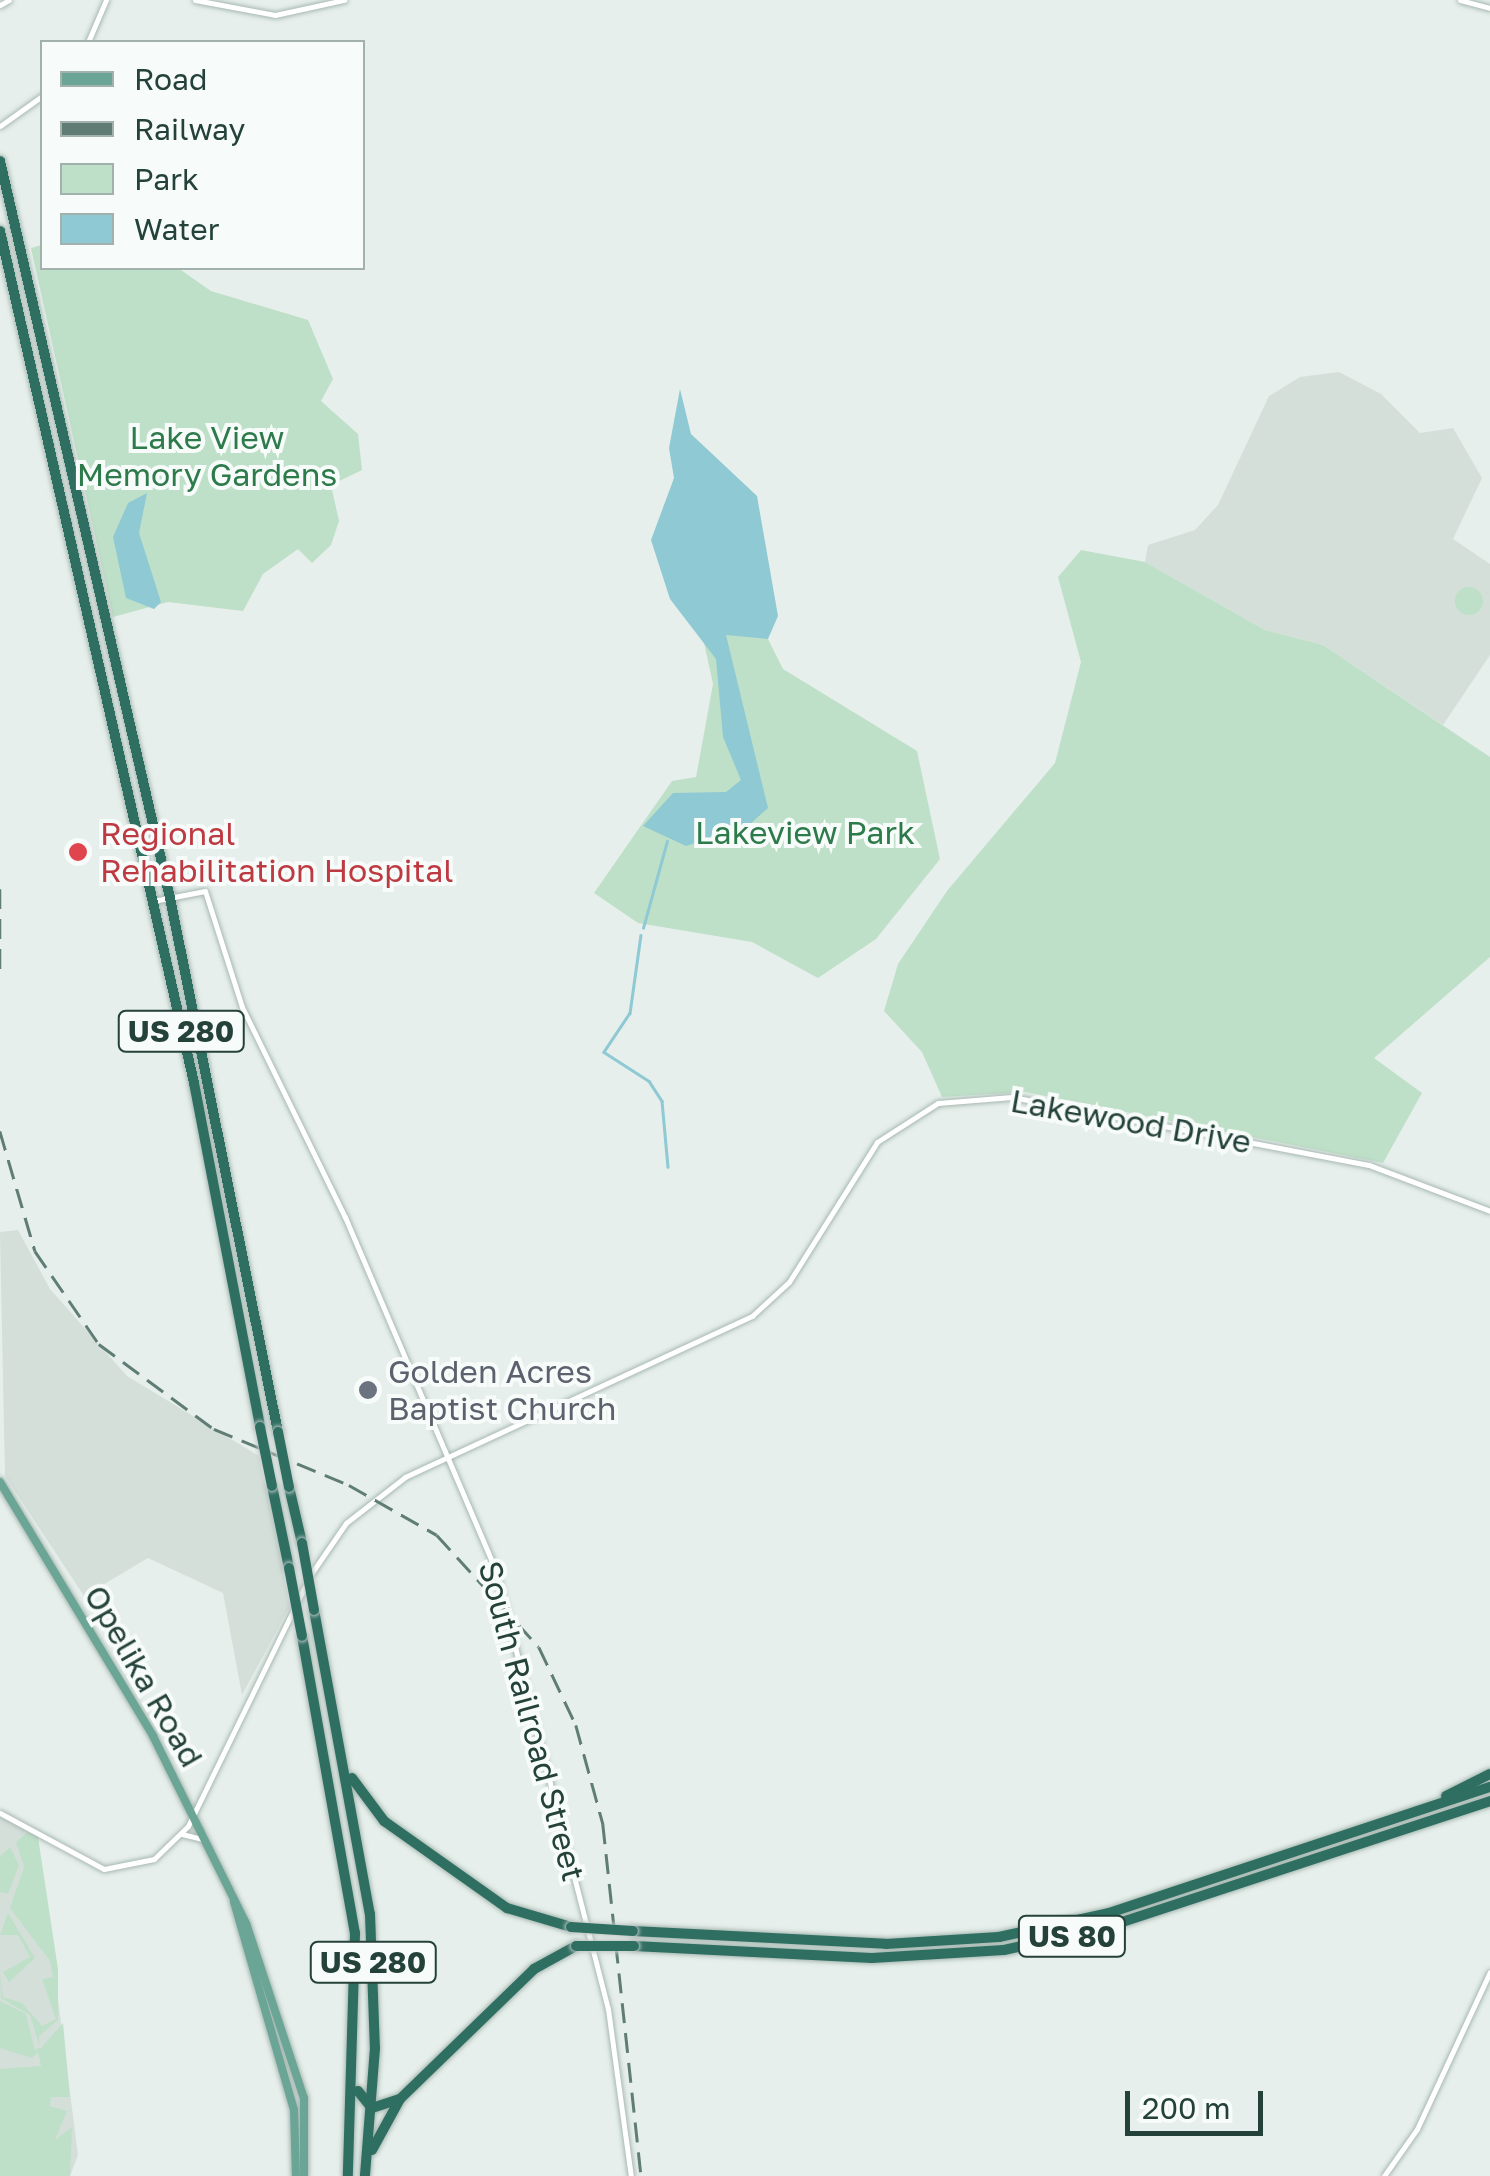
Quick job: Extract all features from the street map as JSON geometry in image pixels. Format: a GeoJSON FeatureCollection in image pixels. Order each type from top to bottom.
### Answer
{"type":"FeatureCollection","features":[{"type":"Feature","properties":{"kind":"highway","name":"US 280"},"geometry":{"type":"LineString","coordinates":[[0,161],[170,898],[346,1764],[373,1958],[372,2108],[365,2170]]}},
{"type":"Feature","properties":{"kind":"highway","name":"US 280"},"geometry":{"type":"LineString","coordinates":[[0,231],[154,901],[341,1831]]}},
{"type":"Feature","properties":{"kind":"highway"},"geometry":{"type":"LineString","coordinates":[[346,1764],[384,1822]]}},
{"type":"Feature","properties":{"kind":"highway"},"geometry":{"type":"LineString","coordinates":[[1426,1808],[1490,1774]]}},
{"type":"Feature","properties":{"kind":"highway","name":"US 80"},"geometry":{"type":"LineString","coordinates":[[355,1817],[384,1822],[510,1910],[565,1926],[886,1944],[999,1938],[1110,1913],[1490,1788]]}},
{"type":"Feature","properties":{"kind":"highway","name":"US 80"},"geometry":{"type":"LineString","coordinates":[[365,2170],[400,2099],[534,1968],[576,1946],[885,1958],[1004,1950],[1119,1924],[1490,1804]]}},
{"type":"Feature","properties":{"kind":"highway"},"geometry":{"type":"LineString","coordinates":[[348,2176],[357,2086],[357,1960],[341,1831],[355,1817]]}},
{"type":"Feature","properties":{"kind":"highway"},"geometry":{"type":"LineString","coordinates":[[357,2086],[372,2108],[400,2099]]}},
{"type":"Feature","properties":{"kind":"main road","name":"Opelika Road"},"geometry":{"type":"LineString","coordinates":[[0,1482],[180,1788],[234,1902],[301,2085],[304,2176]]}},
{"type":"Feature","properties":{"kind":"main road","name":"Opelika Road"},"geometry":{"type":"LineString","coordinates":[[234,1902],[294,2110],[296,2176]]}},
{"type":"Feature","properties":{"kind":"street"},"geometry":{"type":"LineString","coordinates":[[0,6],[9,0]]}},
{"type":"Feature","properties":{"kind":"street"},"geometry":{"type":"LineString","coordinates":[[89,40],[106,0]]}},
{"type":"Feature","properties":{"kind":"street"},"geometry":{"type":"LineString","coordinates":[[195,0],[275,15],[344,0]]}},
{"type":"Feature","properties":{"kind":"street"},"geometry":{"type":"LineString","coordinates":[[1460,0],[1490,8]]}},
{"type":"Feature","properties":{"kind":"street"},"geometry":{"type":"LineString","coordinates":[[0,126],[40,97]]}},
{"type":"Feature","properties":{"kind":"street","name":"South Railroad Street"},"geometry":{"type":"LineString","coordinates":[[154,901],[205,891],[247,1019],[345,1217],[446,1457],[518,1646],[608,2009],[631,2176]]}},
{"type":"Feature","properties":{"kind":"street","name":"Lakewood Drive"},"geometry":{"type":"LineString","coordinates":[[182,1834],[333,1538],[382,1490],[752,1316],[789,1282],[877,1142],[938,1103],[1012,1097],[1369,1164],[1490,1210]]}},
{"type":"Feature","properties":{"kind":"street"},"geometry":{"type":"LineString","coordinates":[[180,1788],[202,1792]]}},
{"type":"Feature","properties":{"kind":"street"},"geometry":{"type":"LineString","coordinates":[[0,1813],[104,1869],[154,1859],[182,1834],[207,1842]]}},
{"type":"Feature","properties":{"kind":"street"},"geometry":{"type":"LineString","coordinates":[[1384,2176],[1417,2129],[1490,1972]]}},
{"type":"Feature","properties":{"kind":"shaded area"},"geometry":{"type":"Polygon","coordinates":[[[1339,372],[1381,394],[1420,433],[1453,428],[1482,478],[1453,539],[1490,564],[1490,655],[1443,725],[1323,645],[1265,630],[1145,562],[1148,545],[1195,530],[1218,505],[1269,396],[1300,377],[1339,372]]]}},
{"type":"Feature","properties":{"kind":"shaded area"},"geometry":{"type":"Polygon","coordinates":[[[18,1230],[50,1289],[127,1376],[259,1456],[290,1606],[242,1695],[223,1593],[148,1558],[84,1596],[5,1476],[0,1232],[18,1230]]]}},
{"type":"Feature","properties":{"kind":"shaded area"},"geometry":{"type":"Polygon","coordinates":[[[0,1815],[37,1836],[78,2155],[70,2176],[0,2176],[0,1815]]]}},
{"type":"Feature","properties":{"kind":"green space","name":"Lake View Memory Gardens"},"geometry":{"type":"Polygon","coordinates":[[[40,246],[40,270],[181,270],[211,291],[308,320],[333,379],[321,401],[358,434],[362,470],[331,485],[339,521],[331,545],[312,563],[298,549],[263,574],[243,611],[168,602],[113,617],[31,248],[40,246]]]}},
{"type":"Feature","properties":{"kind":"green space"},"geometry":{"type":"Polygon","coordinates":[[[1081,550],[1145,562],[1265,630],[1323,645],[1490,757],[1490,957],[1374,1058],[1422,1093],[1383,1163],[1025,1092],[942,1097],[922,1052],[884,1011],[898,964],[947,891],[1055,763],[1081,662],[1058,577],[1081,550]]]}},
{"type":"Feature","properties":{"kind":"green space"},"geometry":{"type":"Polygon","coordinates":[[[1469,587],[1479,591],[1483,601],[1479,611],[1469,615],[1459,611],[1455,601],[1459,591],[1469,587]]]}},
{"type":"Feature","properties":{"kind":"green space","name":"Lakeview Park"},"geometry":{"type":"Polygon","coordinates":[[[733,632],[768,639],[783,669],[917,751],[940,859],[876,939],[818,978],[752,942],[638,923],[594,893],[672,781],[696,777],[713,684],[703,638],[733,632]]]}},
{"type":"Feature","properties":{"kind":"green space"},"geometry":{"type":"Polygon","coordinates":[[[28,1832],[38,1837],[58,1969],[58,2020],[39,2036],[40,2046],[30,2015],[1,1998],[0,1974],[3,1997],[22,2003],[42,2026],[56,2019],[42,1979],[53,1977],[50,1961],[10,1908],[24,1867],[16,1842],[28,1832]]]}},
{"type":"Feature","properties":{"kind":"green space"},"geometry":{"type":"Polygon","coordinates":[[[10,1847],[19,1865],[8,1894],[0,1892],[0,1856],[10,1847]]]}},
{"type":"Feature","properties":{"kind":"green space"},"geometry":{"type":"Polygon","coordinates":[[[8,1913],[35,1958],[9,1982],[3,1972],[30,1957],[18,1935],[0,1935],[8,1913]]]}},
{"type":"Feature","properties":{"kind":"green space"},"geometry":{"type":"Polygon","coordinates":[[[0,2001],[26,2014],[35,2050],[63,2023],[70,2097],[51,2097],[50,2106],[67,2111],[55,2140],[72,2127],[70,2176],[0,2176],[0,2069],[41,2066],[38,2052],[32,2058],[0,2048],[0,2001]]]}},
{"type":"Feature","properties":{"kind":"water"},"geometry":{"type":"Polygon","coordinates":[[[680,389],[691,434],[757,496],[778,616],[768,639],[726,635],[768,808],[749,825],[686,846],[643,826],[673,793],[726,792],[741,780],[723,737],[716,659],[670,599],[651,540],[674,478],[669,448],[680,389]]]}},
{"type":"Feature","properties":{"kind":"water"},"geometry":{"type":"Polygon","coordinates":[[[147,493],[139,533],[161,602],[154,609],[126,598],[113,537],[128,503],[147,493]]]}},
{"type":"Feature","properties":{"kind":"waterway"},"geometry":{"type":"LineString","coordinates":[[643,928],[667,841]]}},
{"type":"Feature","properties":{"kind":"waterway"},"geometry":{"type":"LineString","coordinates":[[641,935],[630,1013],[604,1052],[649,1081],[662,1101],[668,1167]]}},
{"type":"Feature","properties":{"kind":"railway"},"geometry":{"type":"LineString","coordinates":[[0,889],[0,969]]}},
{"type":"Feature","properties":{"kind":"railway"},"geometry":{"type":"LineString","coordinates":[[0,1131],[35,1251],[99,1344],[214,1429],[349,1485],[437,1535],[539,1647],[576,1725],[603,1824],[641,2176]]}},
{"type":"Feature","properties":{"kind":"place","name":"Regional Rehabilitation Hospital"},"geometry":{"type":"Point","coordinates":[78,852]}},
{"type":"Feature","properties":{"kind":"place","name":"Golden Acres Baptist Church"},"geometry":{"type":"Point","coordinates":[368,1390]}}]}
